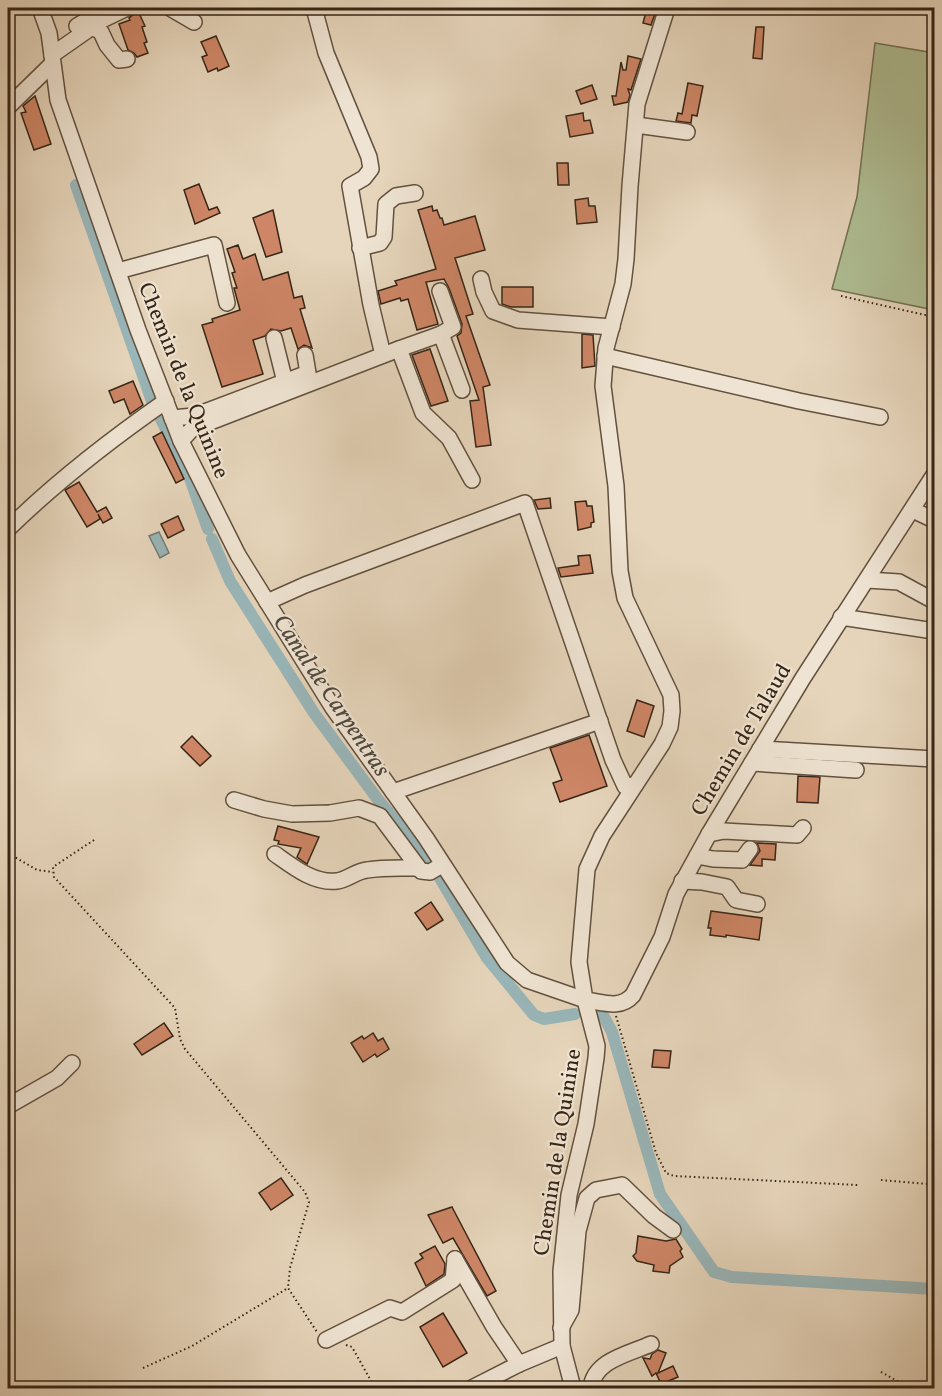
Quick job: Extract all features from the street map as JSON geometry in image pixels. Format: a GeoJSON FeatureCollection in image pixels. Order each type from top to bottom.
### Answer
{"type":"FeatureCollection","features":[{"type":"Feature","properties":{"kind":"street","name":"Chemin de la Quinine"},"geometry":{"type":"LineString","coordinates":[[40,8],[52,55],[58,100],[118,271],[181,441],[238,555],[333,708],[426,838],[507,963],[527,980],[585,1000],[597,1046],[596,1058],[586,1124],[569,1195],[561,1271],[562,1346],[573,1389]]}},
{"type":"Feature","properties":{"kind":"street"},"geometry":{"type":"LineString","coordinates":[[8,106],[76,26],[108,8]]}},
{"type":"Feature","properties":{"kind":"street"},"geometry":{"type":"LineString","coordinates":[[52,55],[114,12],[127,8]]}},
{"type":"Feature","properties":{"kind":"street"},"geometry":{"type":"LineString","coordinates":[[170,8],[195,22]]}},
{"type":"Feature","properties":{"kind":"street"},"geometry":{"type":"LineString","coordinates":[[314,8],[326,53],[369,158],[371,169],[364,178],[350,186],[371,305],[383,355]]}},
{"type":"Feature","properties":{"kind":"street"},"geometry":{"type":"LineString","coordinates":[[612,1004],[585,1000],[579,962],[587,869],[602,836],[662,744],[670,727],[672,711],[671,695],[625,598],[620,571],[615,474],[603,386],[605,356],[623,284],[638,104],[667,8]]}},
{"type":"Feature","properties":{"kind":"street"},"geometry":{"type":"LineString","coordinates":[[92,27],[101,32],[107,45],[119,60],[127,59]]}},
{"type":"Feature","properties":{"kind":"street"},"geometry":{"type":"LineString","coordinates":[[636,125],[687,132]]}},
{"type":"Feature","properties":{"kind":"street"},"geometry":{"type":"LineString","coordinates":[[360,248],[380,243],[384,237],[386,204],[396,196],[415,193]]}},
{"type":"Feature","properties":{"kind":"street"},"geometry":{"type":"LineString","coordinates":[[118,271],[214,245],[227,303]]}},
{"type":"Feature","properties":{"kind":"street"},"geometry":{"type":"LineString","coordinates":[[481,279],[484,292],[494,311],[518,320],[612,327]]}},
{"type":"Feature","properties":{"kind":"street"},"geometry":{"type":"LineString","coordinates":[[181,441],[192,429],[441,334],[453,327],[440,291]]}},
{"type":"Feature","properties":{"kind":"street"},"geometry":{"type":"LineString","coordinates":[[441,334],[462,390]]}},
{"type":"Feature","properties":{"kind":"street"},"geometry":{"type":"LineString","coordinates":[[274,338],[285,382]]}},
{"type":"Feature","properties":{"kind":"street"},"geometry":{"type":"LineString","coordinates":[[399,349],[423,413],[449,438],[472,480]]}},
{"type":"Feature","properties":{"kind":"street"},"geometry":{"type":"LineString","coordinates":[[172,418],[194,416],[308,373],[305,355]]}},
{"type":"Feature","properties":{"kind":"street"},"geometry":{"type":"LineString","coordinates":[[605,356],[799,401],[880,417]]}},
{"type":"Feature","properties":{"kind":"street"},"geometry":{"type":"LineString","coordinates":[[8,529],[32,505],[125,429],[166,401]]}},
{"type":"Feature","properties":{"kind":"street","name":"Chemin de Talaud"},"geometry":{"type":"LineString","coordinates":[[612,1004],[628,1001],[641,981],[662,937],[682,881],[709,834],[842,617],[934,475]]}},
{"type":"Feature","properties":{"kind":"street"},"geometry":{"type":"LineString","coordinates":[[267,602],[305,585],[525,503],[613,760],[625,786],[635,785]]}},
{"type":"Feature","properties":{"kind":"street"},"geometry":{"type":"LineString","coordinates":[[913,510],[934,520]]}},
{"type":"Feature","properties":{"kind":"street"},"geometry":{"type":"LineString","coordinates":[[867,580],[899,582],[934,601]]}},
{"type":"Feature","properties":{"kind":"street"},"geometry":{"type":"LineString","coordinates":[[842,617],[934,631]]}},
{"type":"Feature","properties":{"kind":"street"},"geometry":{"type":"LineString","coordinates":[[393,792],[600,721]]}},
{"type":"Feature","properties":{"kind":"street"},"geometry":{"type":"LineString","coordinates":[[760,749],[934,759]]}},
{"type":"Feature","properties":{"kind":"street"},"geometry":{"type":"LineString","coordinates":[[752,763],[856,770]]}},
{"type":"Feature","properties":{"kind":"street"},"geometry":{"type":"LineString","coordinates":[[234,800],[292,814],[330,813],[359,808],[380,816],[418,868],[426,872],[442,865]]}},
{"type":"Feature","properties":{"kind":"street"},"geometry":{"type":"LineString","coordinates":[[709,834],[724,831],[797,836],[803,828]]}},
{"type":"Feature","properties":{"kind":"street"},"geometry":{"type":"LineString","coordinates":[[697,856],[742,860],[750,849]]}},
{"type":"Feature","properties":{"kind":"street"},"geometry":{"type":"LineString","coordinates":[[275,854],[302,873],[325,881],[339,881],[356,872],[369,869],[418,868]]}},
{"type":"Feature","properties":{"kind":"street"},"geometry":{"type":"LineString","coordinates":[[682,881],[728,887],[736,900],[757,904]]}},
{"type":"Feature","properties":{"kind":"street"},"geometry":{"type":"LineString","coordinates":[[8,1106],[57,1078],[72,1063]]}},
{"type":"Feature","properties":{"kind":"street"},"geometry":{"type":"LineString","coordinates":[[561,1328],[571,1310],[578,1231],[587,1198],[596,1190],[622,1185],[654,1216],[673,1230]]}},
{"type":"Feature","properties":{"kind":"street"},"geometry":{"type":"LineString","coordinates":[[326,1340],[390,1308],[402,1312],[410,1307],[453,1280],[455,1259],[494,1327],[519,1364]]}},
{"type":"Feature","properties":{"kind":"street"},"geometry":{"type":"LineString","coordinates":[[591,1389],[591,1383],[603,1364],[651,1344]]}},
{"type":"Feature","properties":{"kind":"street"},"geometry":{"type":"LineString","coordinates":[[472,1389],[519,1364],[562,1346]]}},
{"type":"Feature","properties":{"kind":"path"},"geometry":{"type":"LineString","coordinates":[[841,296],[934,317]]}},
{"type":"Feature","properties":{"kind":"path"},"geometry":{"type":"LineString","coordinates":[[94,840],[53,867],[54,877],[174,1008],[180,1039],[185,1049],[305,1192],[309,1202],[290,1268],[288,1288],[313,1328],[326,1340],[352,1347],[375,1389]]}},
{"type":"Feature","properties":{"kind":"path"},"geometry":{"type":"LineString","coordinates":[[8,853],[37,870],[53,872]]}},
{"type":"Feature","properties":{"kind":"path"},"geometry":{"type":"LineString","coordinates":[[612,1004],[656,1154],[666,1173],[674,1176],[858,1185]]}},
{"type":"Feature","properties":{"kind":"path"},"geometry":{"type":"LineString","coordinates":[[881,1180],[928,1184],[934,1182]]}},
{"type":"Feature","properties":{"kind":"path"},"geometry":{"type":"LineString","coordinates":[[143,1368],[192,1346],[288,1288]]}},
{"type":"Feature","properties":{"kind":"path"},"geometry":{"type":"LineString","coordinates":[[882,1372],[910,1389]]}},
{"type":"Feature","properties":{"kind":"green space"},"geometry":{"type":"Polygon","coordinates":[[[875,43],[934,53],[934,310],[832,289],[857,197],[875,43]]]}},
{"type":"Feature","properties":{"kind":"water"},"geometry":{"type":"Polygon","coordinates":[[[159,532],[169,553],[160,558],[149,536],[159,532]]]}},
{"type":"Feature","properties":{"kind":"building"},"geometry":{"type":"Polygon","coordinates":[[[647,8],[657,8],[651,25],[643,23],[647,8]]]}},
{"type":"Feature","properties":{"kind":"building"},"geometry":{"type":"Polygon","coordinates":[[[138,11],[145,26],[142,27],[148,53],[137,57],[128,50],[119,24],[130,20],[129,18],[138,11]]]}},
{"type":"Feature","properties":{"kind":"building"},"geometry":{"type":"Polygon","coordinates":[[[756,27],[764,27],[762,59],[753,58],[756,27]]]}},
{"type":"Feature","properties":{"kind":"building"},"geometry":{"type":"Polygon","coordinates":[[[216,36],[229,66],[208,72],[202,57],[207,55],[201,42],[216,36]]]}},
{"type":"Feature","properties":{"kind":"building"},"geometry":{"type":"Polygon","coordinates":[[[628,56],[641,59],[631,90],[628,89],[630,95],[628,102],[614,105],[612,96],[616,96],[621,62],[623,70],[626,70],[628,56]]]}},
{"type":"Feature","properties":{"kind":"building"},"geometry":{"type":"Polygon","coordinates":[[[688,83],[703,86],[697,116],[692,115],[691,123],[676,121],[678,113],[682,114],[688,83]]]}},
{"type":"Feature","properties":{"kind":"building"},"geometry":{"type":"Polygon","coordinates":[[[592,85],[597,99],[581,104],[576,91],[592,85]]]}},
{"type":"Feature","properties":{"kind":"building"},"geometry":{"type":"Polygon","coordinates":[[[35,96],[51,144],[34,150],[21,113],[26,112],[23,106],[35,96]]]}},
{"type":"Feature","properties":{"kind":"building"},"geometry":{"type":"Polygon","coordinates":[[[583,113],[584,121],[590,120],[593,133],[570,137],[566,116],[583,113]]]}},
{"type":"Feature","properties":{"kind":"building"},"geometry":{"type":"Polygon","coordinates":[[[557,163],[568,163],[569,185],[558,185],[557,163]]]}},
{"type":"Feature","properties":{"kind":"building"},"geometry":{"type":"Polygon","coordinates":[[[199,184],[209,210],[217,207],[220,213],[195,224],[184,190],[199,184]]]}},
{"type":"Feature","properties":{"kind":"building"},"geometry":{"type":"Polygon","coordinates":[[[588,198],[589,206],[595,206],[597,222],[577,224],[575,200],[588,198]]]}},
{"type":"Feature","properties":{"kind":"building"},"geometry":{"type":"Polygon","coordinates":[[[432,206],[433,211],[437,210],[444,225],[475,216],[485,250],[455,258],[473,314],[466,316],[490,385],[483,387],[491,445],[476,447],[470,401],[479,400],[457,336],[461,333],[462,324],[444,279],[426,282],[438,324],[417,330],[408,299],[401,301],[400,298],[381,304],[378,291],[397,285],[395,281],[436,269],[418,210],[432,206]]]}},
{"type":"Feature","properties":{"kind":"building"},"geometry":{"type":"Polygon","coordinates":[[[273,210],[282,252],[266,257],[253,218],[273,210]]]}},
{"type":"Feature","properties":{"kind":"building"},"geometry":{"type":"Polygon","coordinates":[[[238,245],[243,259],[255,254],[263,280],[288,272],[294,298],[302,296],[305,308],[300,309],[312,348],[304,345],[298,349],[291,328],[281,331],[271,329],[265,336],[253,340],[263,374],[222,387],[202,325],[213,322],[212,319],[240,310],[232,273],[235,272],[227,249],[238,245]]]}},
{"type":"Feature","properties":{"kind":"building"},"geometry":{"type":"Polygon","coordinates":[[[502,287],[533,287],[533,307],[511,307],[502,304],[502,287]]]}},
{"type":"Feature","properties":{"kind":"building"},"geometry":{"type":"Polygon","coordinates":[[[582,334],[593,335],[595,366],[582,368],[582,334]]]}},
{"type":"Feature","properties":{"kind":"building"},"geometry":{"type":"Polygon","coordinates":[[[430,349],[448,401],[431,406],[412,355],[430,349]]]}},
{"type":"Feature","properties":{"kind":"building"},"geometry":{"type":"Polygon","coordinates":[[[133,381],[143,405],[130,414],[124,399],[114,403],[109,391],[133,381]]]}},
{"type":"Feature","properties":{"kind":"building"},"geometry":{"type":"Polygon","coordinates":[[[162,432],[184,479],[176,483],[153,437],[162,432]]]}},
{"type":"Feature","properties":{"kind":"building"},"geometry":{"type":"Polygon","coordinates":[[[79,482],[97,512],[106,507],[112,518],[103,523],[98,514],[100,519],[87,527],[65,490],[79,482]]]}},
{"type":"Feature","properties":{"kind":"building"},"geometry":{"type":"Polygon","coordinates":[[[550,498],[551,508],[538,509],[534,500],[550,498]]]}},
{"type":"Feature","properties":{"kind":"building"},"geometry":{"type":"Polygon","coordinates":[[[586,501],[587,506],[592,506],[594,522],[591,523],[591,527],[578,530],[575,502],[586,501]]]}},
{"type":"Feature","properties":{"kind":"building"},"geometry":{"type":"Polygon","coordinates":[[[178,516],[184,530],[168,538],[161,524],[178,516]]]}},
{"type":"Feature","properties":{"kind":"building"},"geometry":{"type":"Polygon","coordinates":[[[590,555],[593,573],[561,577],[558,568],[579,565],[578,556],[590,555]]]}},
{"type":"Feature","properties":{"kind":"building"},"geometry":{"type":"Polygon","coordinates":[[[637,700],[654,706],[644,737],[627,731],[637,700]]]}},
{"type":"Feature","properties":{"kind":"building"},"geometry":{"type":"Polygon","coordinates":[[[589,735],[607,786],[560,802],[553,783],[562,780],[550,748],[589,735]]]}},
{"type":"Feature","properties":{"kind":"building"},"geometry":{"type":"Polygon","coordinates":[[[192,736],[211,756],[200,766],[181,747],[192,736]]]}},
{"type":"Feature","properties":{"kind":"building"},"geometry":{"type":"Polygon","coordinates":[[[798,776],[820,777],[818,803],[797,802],[798,776]]]}},
{"type":"Feature","properties":{"kind":"building"},"geometry":{"type":"Polygon","coordinates":[[[278,826],[319,837],[307,864],[297,857],[301,848],[278,844],[279,841],[274,840],[278,826]]]}},
{"type":"Feature","properties":{"kind":"building"},"geometry":{"type":"Polygon","coordinates":[[[757,843],[776,844],[775,860],[762,859],[762,866],[750,865],[760,851],[757,843]]]}},
{"type":"Feature","properties":{"kind":"building"},"geometry":{"type":"Polygon","coordinates":[[[431,902],[443,920],[427,930],[415,913],[431,902]]]}},
{"type":"Feature","properties":{"kind":"building"},"geometry":{"type":"Polygon","coordinates":[[[711,911],[762,918],[759,940],[710,935],[711,928],[708,928],[711,911]]]}},
{"type":"Feature","properties":{"kind":"building"},"geometry":{"type":"Polygon","coordinates":[[[164,1023],[173,1036],[142,1055],[134,1044],[164,1023]]]}},
{"type":"Feature","properties":{"kind":"building"},"geometry":{"type":"Polygon","coordinates":[[[373,1033],[378,1041],[383,1038],[389,1049],[363,1062],[351,1043],[362,1036],[364,1039],[373,1033]]]}},
{"type":"Feature","properties":{"kind":"building"},"geometry":{"type":"Polygon","coordinates":[[[654,1050],[671,1051],[669,1068],[652,1067],[654,1050]]]}},
{"type":"Feature","properties":{"kind":"building"},"geometry":{"type":"Polygon","coordinates":[[[281,1178],[293,1195],[271,1210],[259,1193],[281,1178]]]}},
{"type":"Feature","properties":{"kind":"building"},"geometry":{"type":"Polygon","coordinates":[[[452,1207],[496,1291],[487,1296],[453,1238],[443,1243],[428,1215],[452,1207]]]}},
{"type":"Feature","properties":{"kind":"building"},"geometry":{"type":"Polygon","coordinates":[[[638,1236],[666,1241],[676,1239],[682,1249],[680,1251],[683,1257],[670,1266],[669,1273],[653,1271],[654,1265],[637,1261],[633,1256],[636,1253],[638,1236]]]}},
{"type":"Feature","properties":{"kind":"building"},"geometry":{"type":"Polygon","coordinates":[[[435,1246],[445,1264],[444,1274],[426,1286],[415,1263],[423,1258],[420,1254],[435,1246]]]}},
{"type":"Feature","properties":{"kind":"building"},"geometry":{"type":"Polygon","coordinates":[[[443,1313],[467,1353],[443,1367],[420,1327],[443,1313]]]}},
{"type":"Feature","properties":{"kind":"building"},"geometry":{"type":"Polygon","coordinates":[[[658,1350],[666,1353],[658,1373],[673,1366],[678,1377],[661,1384],[656,1373],[652,1376],[643,1358],[650,1359],[652,1354],[658,1350]]]}},
{"type":"Feature","properties":{"kind":"waterway","name":"Canal de Carpentras"},"geometry":{"type":"LineString","coordinates":[[76,185],[153,404]]}},
{"type":"Feature","properties":{"kind":"waterway","name":"Canal de Carpentras"},"geometry":{"type":"LineString","coordinates":[[158,413],[188,473],[208,529]]}},
{"type":"Feature","properties":{"kind":"waterway","name":"Canal de Carpentras"},"geometry":{"type":"LineString","coordinates":[[212,539],[230,581],[314,713],[379,801],[433,864]]}},
{"type":"Feature","properties":{"kind":"waterway","name":"Canal de Carpentras"},"geometry":{"type":"LineString","coordinates":[[437,873],[487,958],[534,1015],[544,1019],[575,1014]]}},
{"type":"Feature","properties":{"kind":"waterway","name":"Canal de Carpentras"},"geometry":{"type":"LineString","coordinates":[[592,1011],[604,1017],[612,1032],[660,1194],[714,1272],[732,1277],[934,1289]]}}]}
